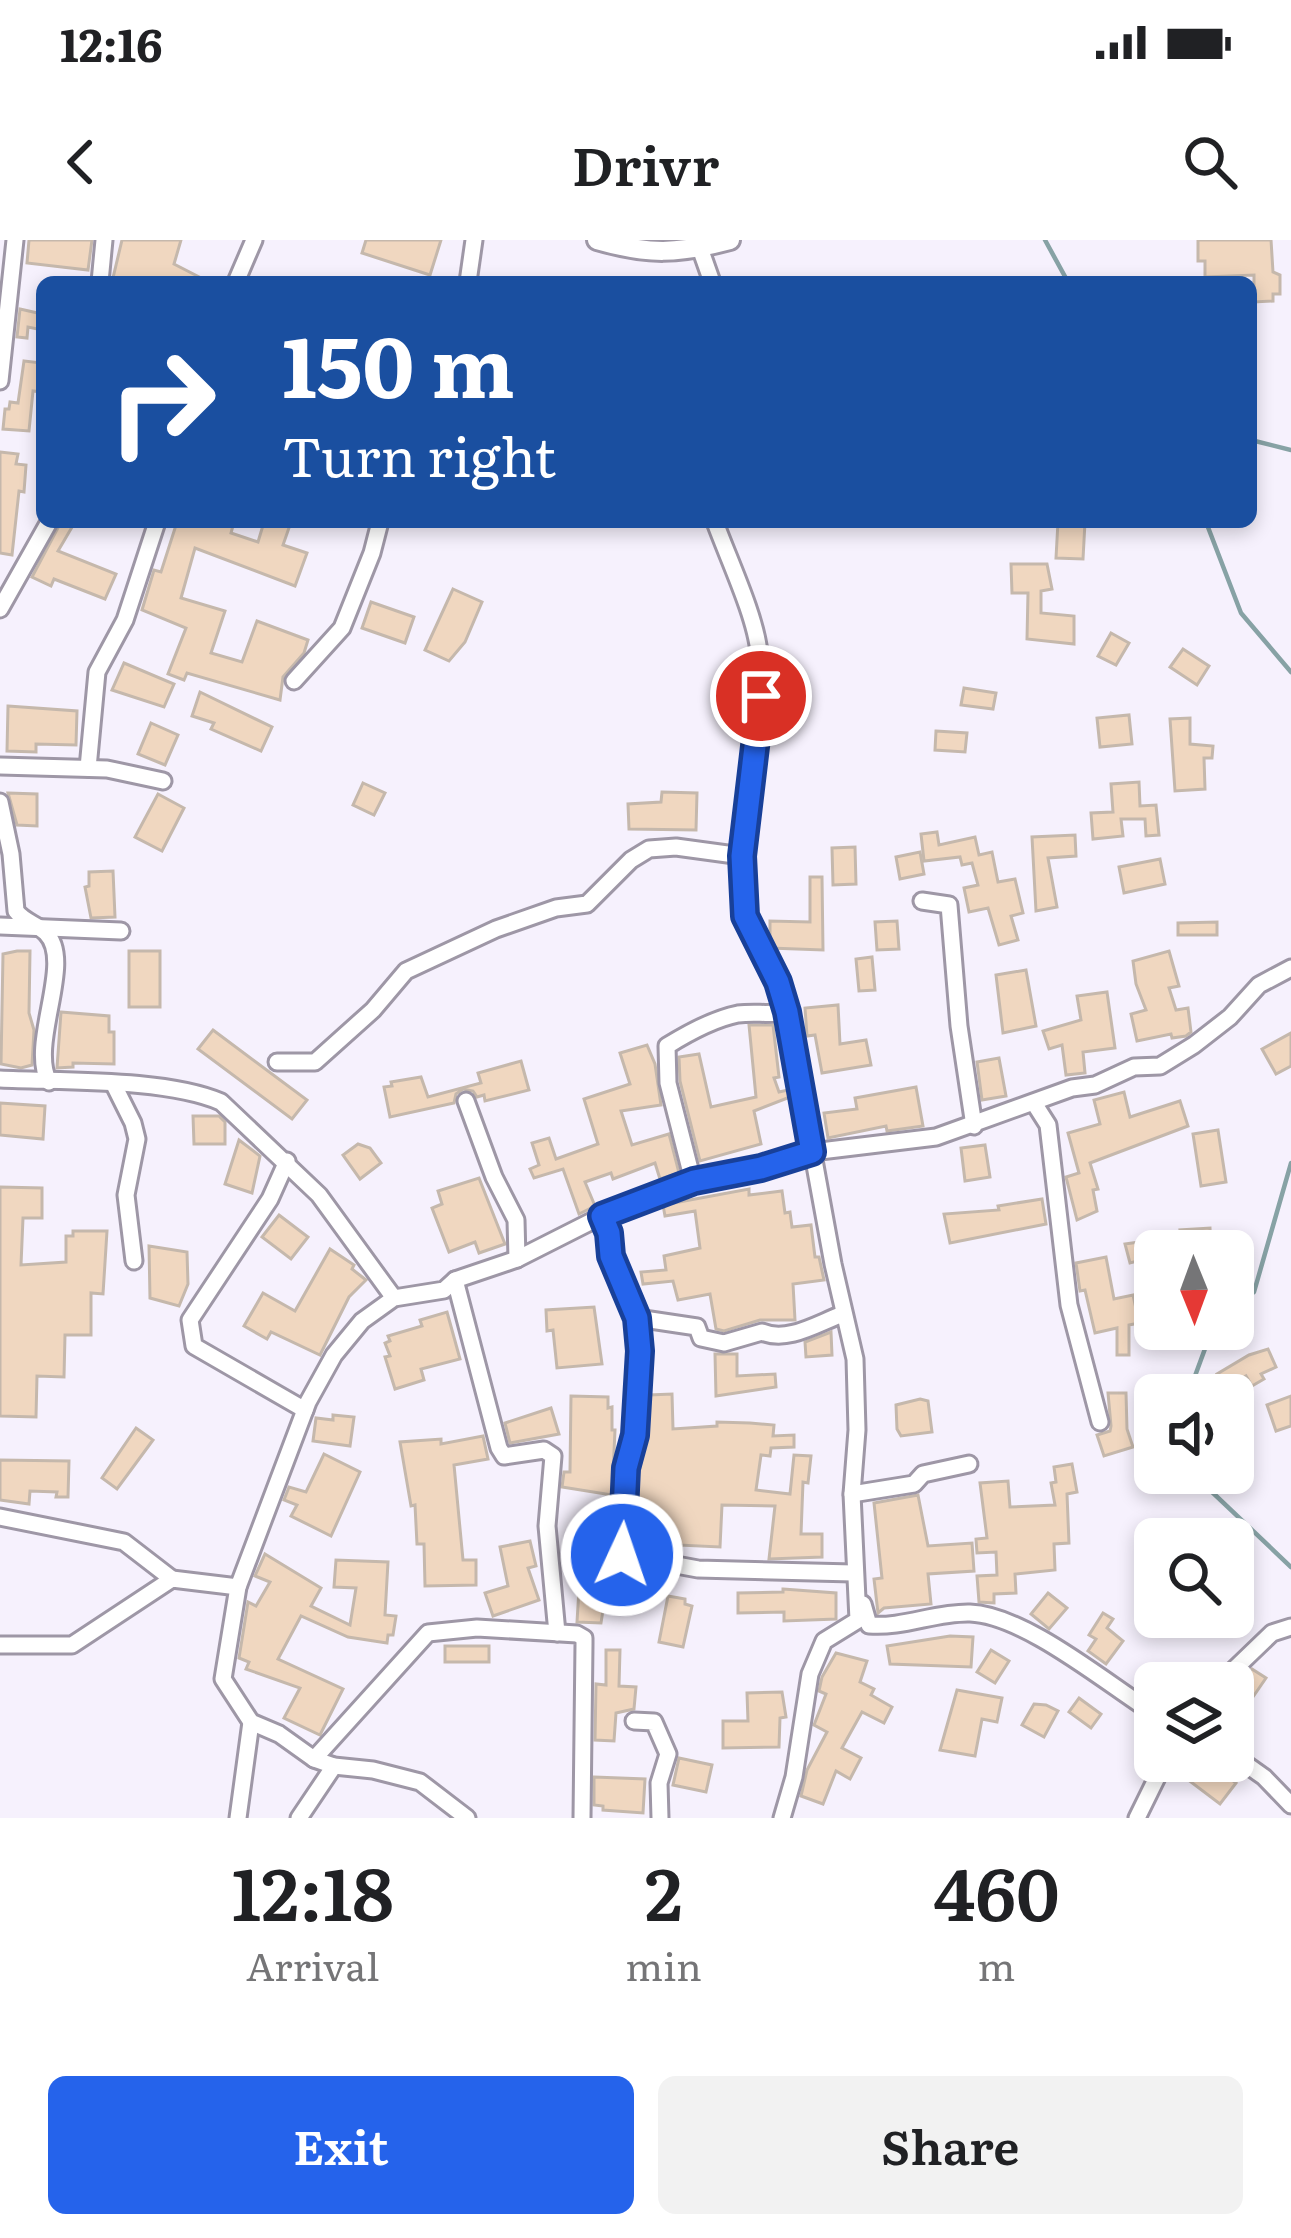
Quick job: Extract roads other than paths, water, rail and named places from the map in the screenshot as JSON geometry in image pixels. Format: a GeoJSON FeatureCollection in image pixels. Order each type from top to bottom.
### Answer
{"type":"FeatureCollection","features":[{"type":"Feature","properties":{"kind":"street"},"geometry":{"type":"LineString","coordinates":[[0,381],[15,240]]}},
{"type":"Feature","properties":{"kind":"street"},"geometry":{"type":"LineString","coordinates":[[101,276],[104,240]]}},
{"type":"Feature","properties":{"kind":"street"},"geometry":{"type":"LineString","coordinates":[[239,276],[254,240]]}},
{"type":"Feature","properties":{"kind":"street"},"geometry":{"type":"LineString","coordinates":[[469,276],[474,240]]}},
{"type":"Feature","properties":{"kind":"street"},"geometry":{"type":"LineString","coordinates":[[597,240],[652,254],[716,243],[713,276]]}},
{"type":"Feature","properties":{"kind":"street"},"geometry":{"type":"LineString","coordinates":[[0,609],[46,528]]}},
{"type":"Feature","properties":{"kind":"street"},"geometry":{"type":"LineString","coordinates":[[88,768],[97,672],[125,620],[155,528]]}},
{"type":"Feature","properties":{"kind":"street"},"geometry":{"type":"LineString","coordinates":[[294,681],[342,628],[378,528]]}},
{"type":"Feature","properties":{"kind":"street"},"geometry":{"type":"LineString","coordinates":[[717,528],[759,647],[761,696],[742,856],[745,916],[778,982],[787,1012],[855,1358],[852,1494],[858,1620],[824,1642],[810,1674],[794,1777],[782,1818]]}},
{"type":"Feature","properties":{"kind":"street"},"geometry":{"type":"LineString","coordinates":[[0,766],[88,768],[163,781]]}},
{"type":"Feature","properties":{"kind":"street"},"geometry":{"type":"LineString","coordinates":[[0,802],[16,911],[46,933],[52,946],[52,1006],[40,1060],[49,1082]]}},
{"type":"Feature","properties":{"kind":"street"},"geometry":{"type":"LineString","coordinates":[[277,1062],[315,1062],[373,1010],[406,971],[496,929],[556,908],[587,904],[631,860],[649,849],[742,856]]}},
{"type":"Feature","properties":{"kind":"street"},"geometry":{"type":"LineString","coordinates":[[922,901],[949,905],[956,1006],[974,1126]]}},
{"type":"Feature","properties":{"kind":"street"},"geometry":{"type":"LineString","coordinates":[[0,926],[121,931]]}},
{"type":"Feature","properties":{"kind":"street"},"geometry":{"type":"LineString","coordinates":[[467,1818],[420,1782],[314,1759],[279,1734],[250,1722],[223,1678],[238,1587],[305,1410],[362,1321],[394,1298],[444,1290],[455,1280],[517,1259],[602,1216],[694,1181],[812,1152],[936,1136],[1072,1088],[1095,1085],[1134,1067],[1160,1066],[1195,1046],[1259,985],[1291,968]]}},
{"type":"Feature","properties":{"kind":"street"},"geometry":{"type":"LineString","coordinates":[[694,1181],[668,1083],[666,1049],[692,1031],[740,1014],[787,1012]]}},
{"type":"Feature","properties":{"kind":"street"},"geometry":{"type":"LineString","coordinates":[[0,1079],[202,1093],[221,1102],[320,1195],[394,1298]]}},
{"type":"Feature","properties":{"kind":"street"},"geometry":{"type":"LineString","coordinates":[[114,1085],[136,1139],[126,1195],[134,1262]]}},
{"type":"Feature","properties":{"kind":"street"},"geometry":{"type":"LineString","coordinates":[[466,1101],[494,1177],[516,1220],[517,1259]]}},
{"type":"Feature","properties":{"kind":"street"},"geometry":{"type":"LineString","coordinates":[[1034,1103],[1048,1125],[1069,1305],[1100,1421]]}},
{"type":"Feature","properties":{"kind":"street"},"geometry":{"type":"LineString","coordinates":[[287,1162],[270,1199],[190,1320],[194,1346],[305,1410]]}},
{"type":"Feature","properties":{"kind":"street"},"geometry":{"type":"LineString","coordinates":[[602,1216],[611,1256],[637,1318],[640,1351],[635,1435],[626,1468],[622,1555],[698,1570],[853,1573]]}},
{"type":"Feature","properties":{"kind":"street"},"geometry":{"type":"LineString","coordinates":[[455,1280],[504,1456],[544,1450],[553,1456],[547,1526],[557,1633]]}},
{"type":"Feature","properties":{"kind":"street"},"geometry":{"type":"LineString","coordinates":[[637,1318],[697,1327],[701,1338],[724,1343],[762,1332],[787,1336],[843,1314]]}},
{"type":"Feature","properties":{"kind":"street"},"geometry":{"type":"LineString","coordinates":[[852,1494],[914,1484],[923,1474],[969,1463]]}},
{"type":"Feature","properties":{"kind":"street"},"geometry":{"type":"LineString","coordinates":[[0,1516],[124,1542],[172,1579],[238,1587]]}},
{"type":"Feature","properties":{"kind":"street"},"geometry":{"type":"LineString","coordinates":[[853,1573],[869,1625],[886,1627],[982,1614],[1029,1631],[1134,1700]]}},
{"type":"Feature","properties":{"kind":"street"},"geometry":{"type":"LineString","coordinates":[[0,1645],[72,1645],[172,1579]]}},
{"type":"Feature","properties":{"kind":"street"},"geometry":{"type":"LineString","coordinates":[[314,1759],[428,1633],[477,1628],[584,1638],[582,1818]]}},
{"type":"Feature","properties":{"kind":"street"},"geometry":{"type":"LineString","coordinates":[[1242,1662],[1272,1633],[1291,1628]]}},
{"type":"Feature","properties":{"kind":"street"},"geometry":{"type":"LineString","coordinates":[[634,1720],[654,1722],[668,1754],[659,1783],[659,1818]]}},
{"type":"Feature","properties":{"kind":"street"},"geometry":{"type":"LineString","coordinates":[[238,1818],[250,1722]]}},
{"type":"Feature","properties":{"kind":"street"},"geometry":{"type":"LineString","coordinates":[[299,1818],[334,1766]]}},
{"type":"Feature","properties":{"kind":"street"},"geometry":{"type":"LineString","coordinates":[[1254,1770],[1291,1805]]}},
{"type":"Feature","properties":{"kind":"street"},"geometry":{"type":"LineString","coordinates":[[1137,1818],[1155,1782]]}},
{"type":"Feature","properties":{"kind":"waterway"},"geometry":{"type":"LineString","coordinates":[[1045,240],[1065,276]]}},
{"type":"Feature","properties":{"kind":"waterway"},"geometry":{"type":"LineString","coordinates":[[1257,442],[1291,450]]}},
{"type":"Feature","properties":{"kind":"waterway"},"geometry":{"type":"LineString","coordinates":[[1208,528],[1241,613],[1291,672]]}},
{"type":"Feature","properties":{"kind":"waterway"},"geometry":{"type":"LineString","coordinates":[[1254,1292],[1291,1163]]}},
{"type":"Feature","properties":{"kind":"waterway"},"geometry":{"type":"LineString","coordinates":[[1196,1374],[1205,1350]]}},
{"type":"Feature","properties":{"kind":"waterway"},"geometry":{"type":"LineString","coordinates":[[1214,1494],[1291,1567]]}}]}
